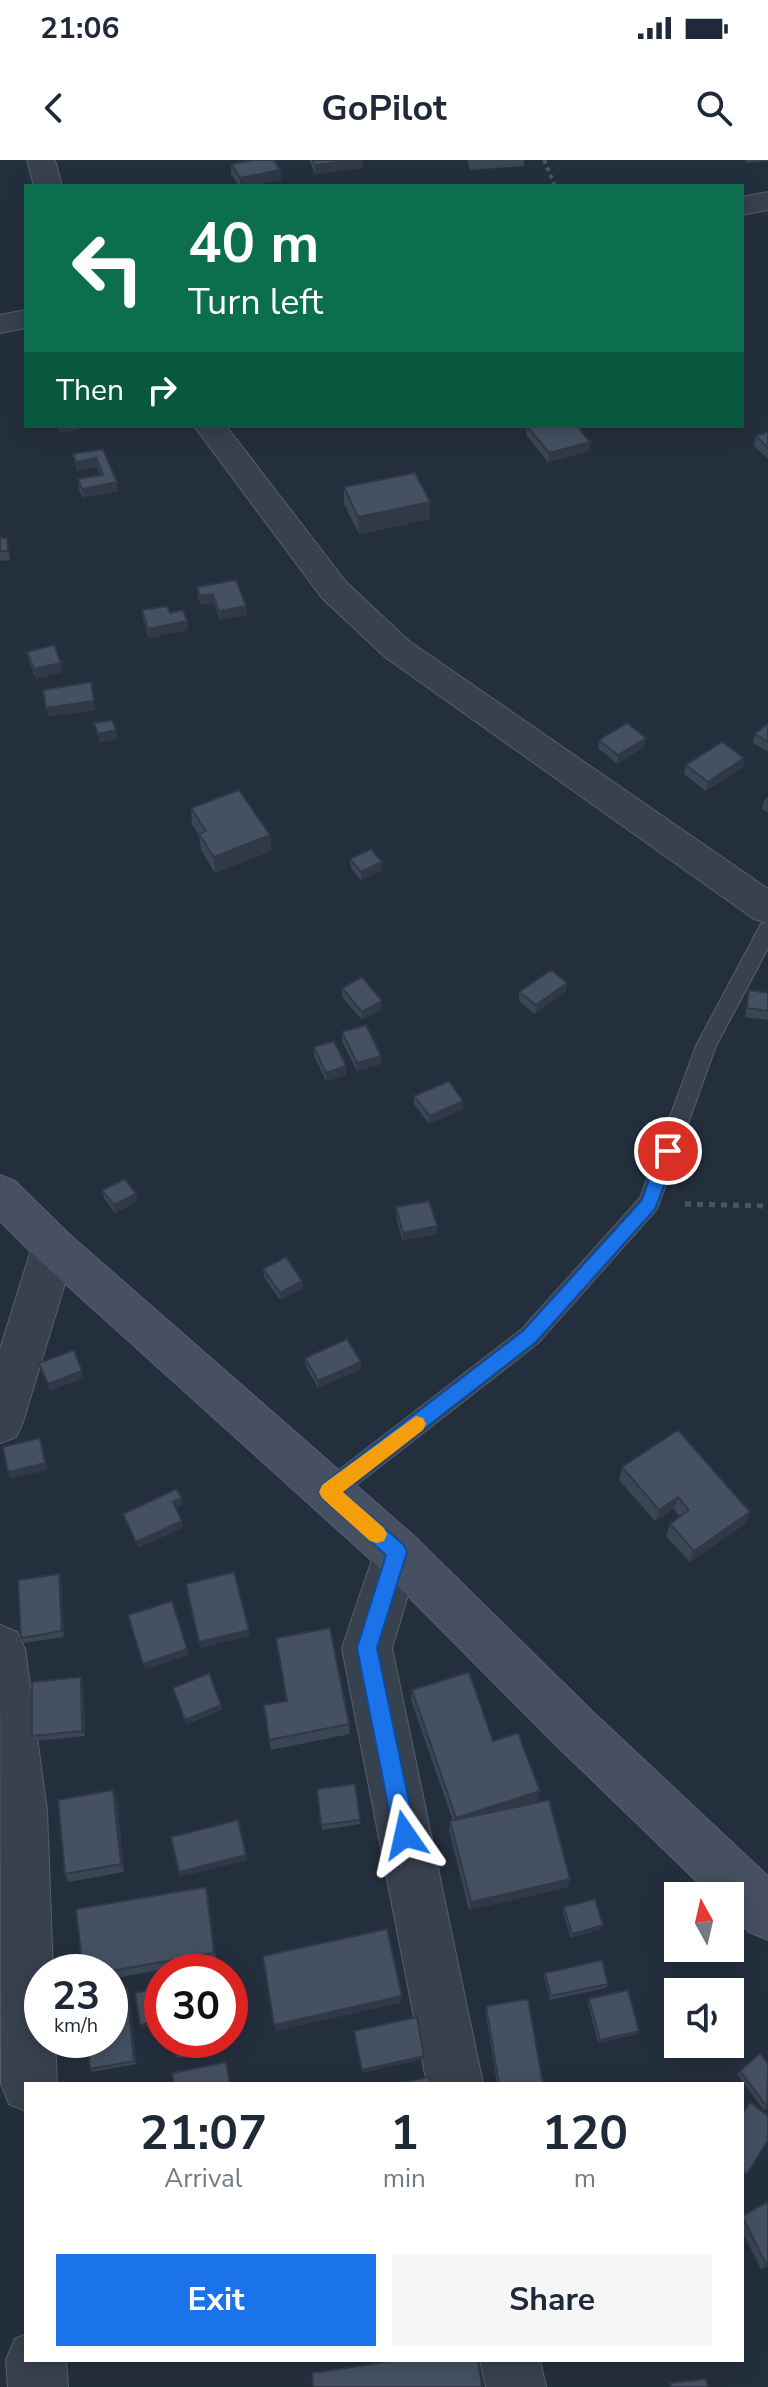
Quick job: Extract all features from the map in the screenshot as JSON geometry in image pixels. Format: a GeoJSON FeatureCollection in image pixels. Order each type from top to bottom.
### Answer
{"type":"FeatureCollection","features":[{"type":"Feature","properties":{"kind":"main road"},"geometry":{"type":"LineString","coordinates":[[0,1193],[54,1247],[397,1552],[575,1729],[768,1913]]}},
{"type":"Feature","properties":{"kind":"street"},"geometry":{"type":"LineString","coordinates":[[41,160],[47,184]]}},
{"type":"Feature","properties":{"kind":"street"},"geometry":{"type":"LineString","coordinates":[[744,206],[768,201]]}},
{"type":"Feature","properties":{"kind":"street"},"geometry":{"type":"LineString","coordinates":[[0,324],[24,319]]}},
{"type":"Feature","properties":{"kind":"street"},"geometry":{"type":"LineString","coordinates":[[212,428],[334,590],[397,649],[768,909]]}},
{"type":"Feature","properties":{"kind":"street"},"geometry":{"type":"LineString","coordinates":[[0,1422],[54,1247]]}},
{"type":"Feature","properties":{"kind":"street"},"geometry":{"type":"LineString","coordinates":[[397,1552],[367,1648],[455,2082]]}},
{"type":"Feature","properties":{"kind":"street"},"geometry":{"type":"LineString","coordinates":[[0,1649],[21,1811],[29,2082]]}},
{"type":"Feature","properties":{"kind":"street"},"geometry":{"type":"LineString","coordinates":[[36,2362],[38,2387]]}},
{"type":"Feature","properties":{"kind":"street"},"geometry":{"type":"LineString","coordinates":[[510,2362],[516,2387]]}},
{"type":"Feature","properties":{"kind":"lane"},"geometry":{"type":"LineString","coordinates":[[329,1492],[530,1336],[649,1203],[706,1046],[768,929]]}},
{"type":"Feature","properties":{"kind":"path"},"geometry":{"type":"LineString","coordinates":[[544,160],[554,184]]}},
{"type":"Feature","properties":{"kind":"path"},"geometry":{"type":"LineString","coordinates":[[649,1203],[768,1206]]}},
{"type":"Feature","properties":{"kind":"building"},"geometry":{"type":"Polygon","coordinates":[[[274,160],[280,170],[240,178],[231,164],[274,160]]]}},
{"type":"Feature","properties":{"kind":"building"},"geometry":{"type":"Polygon","coordinates":[[[313,160],[354,160],[315,165],[313,160]]]}},
{"type":"Feature","properties":{"kind":"building"},"geometry":{"type":"Polygon","coordinates":[[[529,428],[579,428],[590,442],[549,453],[529,428]]]}},
{"type":"Feature","properties":{"kind":"building"},"geometry":{"type":"Polygon","coordinates":[[[768,432],[768,448],[756,436],[768,432]]]}},
{"type":"Feature","properties":{"kind":"building"},"geometry":{"type":"Polygon","coordinates":[[[103,449],[117,482],[82,489],[78,479],[103,475],[96,458],[76,462],[73,454],[103,449]]]}},
{"type":"Feature","properties":{"kind":"building"},"geometry":{"type":"Polygon","coordinates":[[[415,473],[430,502],[358,517],[344,487],[415,473]]]}},
{"type":"Feature","properties":{"kind":"building"},"geometry":{"type":"Polygon","coordinates":[[[0,538],[7,538],[8,551],[0,551],[0,538]]]}},
{"type":"Feature","properties":{"kind":"building"},"geometry":{"type":"Polygon","coordinates":[[[236,580],[246,606],[219,611],[213,594],[200,596],[197,587],[236,580]]]}},
{"type":"Feature","properties":{"kind":"building"},"geometry":{"type":"Polygon","coordinates":[[[167,606],[170,613],[183,610],[187,621],[148,629],[142,610],[167,606]]]}},
{"type":"Feature","properties":{"kind":"building"},"geometry":{"type":"Polygon","coordinates":[[[54,645],[61,663],[34,669],[27,652],[54,645]]]}},
{"type":"Feature","properties":{"kind":"building"},"geometry":{"type":"Polygon","coordinates":[[[91,682],[94,701],[46,708],[43,690],[91,682]]]}},
{"type":"Feature","properties":{"kind":"building"},"geometry":{"type":"Polygon","coordinates":[[[112,720],[116,730],[98,734],[94,723],[112,720]]]}},
{"type":"Feature","properties":{"kind":"building"},"geometry":{"type":"Polygon","coordinates":[[[627,723],[646,738],[618,755],[599,740],[627,723]]]}},
{"type":"Feature","properties":{"kind":"building"},"geometry":{"type":"Polygon","coordinates":[[[768,725],[768,742],[755,734],[768,725]]]}},
{"type":"Feature","properties":{"kind":"building"},"geometry":{"type":"Polygon","coordinates":[[[722,742],[744,758],[708,782],[686,765],[722,742]]]}},
{"type":"Feature","properties":{"kind":"building"},"geometry":{"type":"Polygon","coordinates":[[[239,790],[270,835],[214,857],[199,834],[206,831],[191,808],[239,790]]]}},
{"type":"Feature","properties":{"kind":"building"},"geometry":{"type":"Polygon","coordinates":[[[371,849],[382,862],[361,872],[350,859],[371,849]]]}},
{"type":"Feature","properties":{"kind":"building"},"geometry":{"type":"Polygon","coordinates":[[[551,970],[567,983],[536,1005],[519,992],[551,970]]]}},
{"type":"Feature","properties":{"kind":"building"},"geometry":{"type":"Polygon","coordinates":[[[362,977],[382,1001],[362,1012],[342,988],[362,977]]]}},
{"type":"Feature","properties":{"kind":"building"},"geometry":{"type":"Polygon","coordinates":[[[749,990],[768,993],[768,1011],[747,1008],[749,990]]]}},
{"type":"Feature","properties":{"kind":"building"},"geometry":{"type":"Polygon","coordinates":[[[366,1025],[381,1056],[357,1063],[342,1032],[366,1025]]]}},
{"type":"Feature","properties":{"kind":"building"},"geometry":{"type":"Polygon","coordinates":[[[334,1041],[346,1066],[326,1073],[314,1047],[334,1041]]]}},
{"type":"Feature","properties":{"kind":"building"},"geometry":{"type":"Polygon","coordinates":[[[449,1081],[463,1101],[430,1116],[414,1096],[449,1081]]]}},
{"type":"Feature","properties":{"kind":"building"},"geometry":{"type":"Polygon","coordinates":[[[125,1179],[136,1194],[114,1205],[102,1190],[125,1179]]]}},
{"type":"Feature","properties":{"kind":"building"},"geometry":{"type":"Polygon","coordinates":[[[429,1201],[437,1226],[403,1233],[396,1207],[429,1201]]]}},
{"type":"Feature","properties":{"kind":"building"},"geometry":{"type":"Polygon","coordinates":[[[286,1257],[302,1281],[280,1293],[263,1269],[286,1257]]]}},
{"type":"Feature","properties":{"kind":"building"},"geometry":{"type":"Polygon","coordinates":[[[347,1339],[361,1362],[318,1381],[305,1358],[347,1339]]]}},
{"type":"Feature","properties":{"kind":"building"},"geometry":{"type":"Polygon","coordinates":[[[74,1350],[82,1371],[48,1384],[39,1363],[74,1350]]]}},
{"type":"Feature","properties":{"kind":"building"},"geometry":{"type":"Polygon","coordinates":[[[678,1430],[750,1512],[694,1551],[670,1524],[689,1510],[678,1497],[659,1510],[622,1467],[678,1430]]]}},
{"type":"Feature","properties":{"kind":"building"},"geometry":{"type":"Polygon","coordinates":[[[40,1438],[45,1463],[8,1472],[3,1447],[40,1438]]]}},
{"type":"Feature","properties":{"kind":"building"},"geometry":{"type":"Polygon","coordinates":[[[176,1489],[182,1498],[173,1502],[182,1521],[136,1542],[123,1514],[176,1489]]]}},
{"type":"Feature","properties":{"kind":"building"},"geometry":{"type":"Polygon","coordinates":[[[234,1572],[249,1630],[199,1642],[186,1584],[234,1572]]]}},
{"type":"Feature","properties":{"kind":"building"},"geometry":{"type":"Polygon","coordinates":[[[59,1574],[62,1631],[21,1638],[18,1580],[59,1574]]]}},
{"type":"Feature","properties":{"kind":"building"},"geometry":{"type":"Polygon","coordinates":[[[172,1601],[187,1649],[143,1664],[128,1615],[172,1601]]]}},
{"type":"Feature","properties":{"kind":"building"},"geometry":{"type":"Polygon","coordinates":[[[330,1628],[349,1724],[269,1740],[264,1705],[287,1701],[276,1638],[330,1628]]]}},
{"type":"Feature","properties":{"kind":"building"},"geometry":{"type":"Polygon","coordinates":[[[469,1672],[493,1741],[518,1733],[540,1791],[456,1818],[412,1690],[469,1672]]]}},
{"type":"Feature","properties":{"kind":"building"},"geometry":{"type":"Polygon","coordinates":[[[209,1673],[221,1705],[185,1720],[173,1688],[209,1673]]]}},
{"type":"Feature","properties":{"kind":"building"},"geometry":{"type":"Polygon","coordinates":[[[81,1677],[82,1731],[32,1736],[32,1682],[81,1677]]]}},
{"type":"Feature","properties":{"kind":"building"},"geometry":{"type":"Polygon","coordinates":[[[355,1784],[360,1820],[321,1825],[317,1789],[355,1784]]]}},
{"type":"Feature","properties":{"kind":"building"},"geometry":{"type":"Polygon","coordinates":[[[113,1790],[121,1864],[65,1874],[58,1800],[113,1790]]]}},
{"type":"Feature","properties":{"kind":"building"},"geometry":{"type":"Polygon","coordinates":[[[549,1800],[570,1879],[471,1902],[450,1821],[549,1800]]]}},
{"type":"Feature","properties":{"kind":"building"},"geometry":{"type":"Polygon","coordinates":[[[238,1820],[246,1855],[179,1872],[171,1837],[238,1820]]]}},
{"type":"Feature","properties":{"kind":"building"},"geometry":{"type":"Polygon","coordinates":[[[206,1887],[214,1953],[144,1954],[144,1965],[128,1968],[128,1954],[81,1954],[76,1909],[206,1887]]]}},
{"type":"Feature","properties":{"kind":"building"},"geometry":{"type":"Polygon","coordinates":[[[595,1899],[603,1925],[572,1934],[564,1907],[595,1899]]]}},
{"type":"Feature","properties":{"kind":"building"},"geometry":{"type":"Polygon","coordinates":[[[387,1929],[402,1996],[274,2025],[263,1956],[387,1929]]]}},
{"type":"Feature","properties":{"kind":"building"},"geometry":{"type":"Polygon","coordinates":[[[602,1960],[608,1984],[551,1996],[545,1973],[602,1960]]]}},
{"type":"Feature","properties":{"kind":"building"},"geometry":{"type":"Polygon","coordinates":[[[628,1990],[639,2031],[600,2040],[589,1999],[628,1990]]]}},
{"type":"Feature","properties":{"kind":"building"},"geometry":{"type":"Polygon","coordinates":[[[144,1991],[144,2024],[140,2025],[135,1993],[144,1991]]]}},
{"type":"Feature","properties":{"kind":"building"},"geometry":{"type":"Polygon","coordinates":[[[128,1998],[134,2061],[90,2069],[89,2058],[128,2058],[128,1998]]]}},
{"type":"Feature","properties":{"kind":"building"},"geometry":{"type":"Polygon","coordinates":[[[528,1999],[543,2082],[499,2082],[486,2006],[528,1999]]]}},
{"type":"Feature","properties":{"kind":"building"},"geometry":{"type":"Polygon","coordinates":[[[417,2017],[424,2056],[362,2070],[354,2031],[417,2017]]]}},
{"type":"Feature","properties":{"kind":"building"},"geometry":{"type":"Polygon","coordinates":[[[760,2053],[768,2064],[767,2107],[740,2071],[760,2053]]]}},
{"type":"Feature","properties":{"kind":"building"},"geometry":{"type":"Polygon","coordinates":[[[226,2062],[230,2082],[174,2082],[172,2073],[226,2062]]]}},
{"type":"Feature","properties":{"kind":"building"},"geometry":{"type":"Polygon","coordinates":[[[429,2077],[430,2082],[405,2082],[429,2077]]]}},
{"type":"Feature","properties":{"kind":"building"},"geometry":{"type":"Polygon","coordinates":[[[750,2102],[768,2116],[768,2140],[747,2174],[744,2172],[744,2112],[750,2102]]]}},
{"type":"Feature","properties":{"kind":"building"},"geometry":{"type":"Polygon","coordinates":[[[768,2202],[767,2266],[744,2220],[744,2215],[768,2202]]]}},
{"type":"Feature","properties":{"kind":"building"},"geometry":{"type":"Polygon","coordinates":[[[385,2362],[478,2362],[482,2387],[313,2387],[312,2373],[385,2362]]]}},
{"type":"Feature","properties":{"kind":"building"},"geometry":{"type":"Polygon","coordinates":[[[706,2379],[708,2387],[671,2387],[670,2383],[706,2379]]]}},
{"type":"Feature","properties":{"kind":"slow traffic"},"geometry":{"type":"LineString","coordinates":[[377,1534],[329,1492],[416,1424]]}},
{"type":"Feature","properties":{"kind":"route"},"geometry":{"type":"LineString","coordinates":[[405,1835],[367,1648],[397,1552],[329,1492],[530,1336],[649,1203],[668,1151]]}}]}
